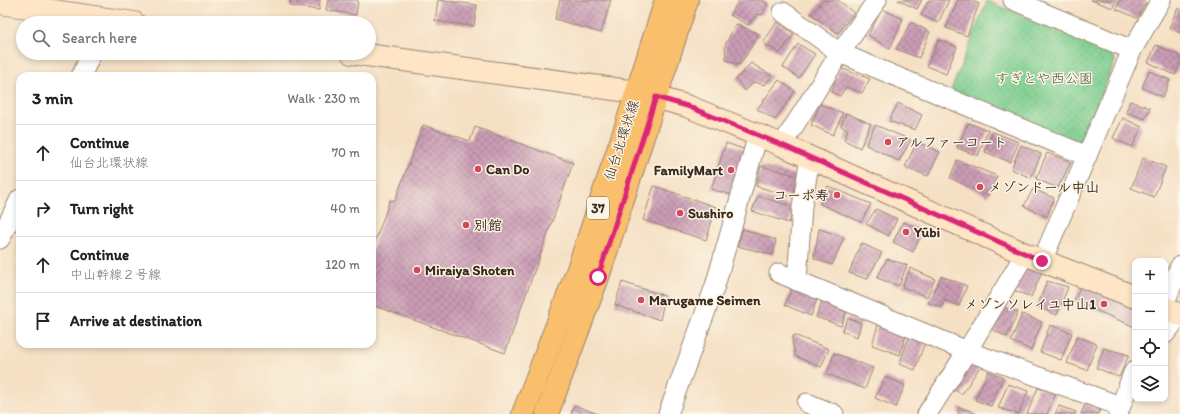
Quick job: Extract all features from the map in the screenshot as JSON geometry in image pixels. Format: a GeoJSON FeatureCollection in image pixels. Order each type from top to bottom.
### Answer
{"type":"FeatureCollection","features":[{"type":"Feature","properties":{"kind":"main road","name":"仙台北環状線"},"geometry":{"type":"LineString","coordinates":[[547,414],[598,277],[646,94],[666,0]]}},
{"type":"Feature","properties":{"kind":"main road","name":"仙台北環状線"},"geometry":{"type":"LineString","coordinates":[[523,414],[646,94],[687,0]]}},
{"type":"Feature","properties":{"kind":"street"},"geometry":{"type":"LineString","coordinates":[[782,145],[840,53],[877,0]]}},
{"type":"Feature","properties":{"kind":"street"},"geometry":{"type":"LineString","coordinates":[[1013,0],[1132,50]]}},
{"type":"Feature","properties":{"kind":"street"},"geometry":{"type":"LineString","coordinates":[[927,414],[967,351],[1033,257],[1087,156],[1132,50],[1161,0]]}},
{"type":"Feature","properties":{"kind":"street"},"geometry":{"type":"LineString","coordinates":[[0,3],[78,16]]}},
{"type":"Feature","properties":{"kind":"street"},"geometry":{"type":"LineString","coordinates":[[783,12],[840,53],[1087,156]]}},
{"type":"Feature","properties":{"kind":"street"},"geometry":{"type":"LineString","coordinates":[[376,56],[646,94],[687,106],[810,157],[1033,257],[1132,296]]}},
{"type":"Feature","properties":{"kind":"street"},"geometry":{"type":"LineString","coordinates":[[83,72],[89,60]]}},
{"type":"Feature","properties":{"kind":"street"},"geometry":{"type":"LineString","coordinates":[[668,414],[715,286],[758,135]]}},
{"type":"Feature","properties":{"kind":"street"},"geometry":{"type":"LineString","coordinates":[[797,281],[802,207],[810,157]]}},
{"type":"Feature","properties":{"kind":"street"},"geometry":{"type":"LineString","coordinates":[[0,239],[16,207]]}},
{"type":"Feature","properties":{"kind":"street"},"geometry":{"type":"LineString","coordinates":[[1168,295],[1180,266]]}},
{"type":"Feature","properties":{"kind":"street"},"geometry":{"type":"LineString","coordinates":[[779,273],[967,351],[1119,410],[1132,376]]}},
{"type":"Feature","properties":{"kind":"street"},"geometry":{"type":"LineString","coordinates":[[1168,309],[1180,315],[1168,330]]}},
{"type":"Feature","properties":{"kind":"street"},"geometry":{"type":"LineString","coordinates":[[806,403],[834,414]]}},
{"type":"Feature","properties":{"kind":"green space","name":"すぎとや西公園"},"geometry":{"type":"Polygon","coordinates":[[[987,1],[1110,51],[1115,61],[1082,140],[1069,143],[951,90],[987,1]]]}},
{"type":"Feature","properties":{"kind":"building"},"geometry":{"type":"Polygon","coordinates":[[[291,0],[320,0],[319,10],[290,6],[291,0]]]}},
{"type":"Feature","properties":{"kind":"building"},"geometry":{"type":"Polygon","coordinates":[[[328,0],[358,0],[356,15],[326,10],[328,0]]]}},
{"type":"Feature","properties":{"kind":"building"},"geometry":{"type":"Polygon","coordinates":[[[438,0],[477,5],[474,26],[435,21],[438,0]]]}},
{"type":"Feature","properties":{"kind":"building"},"geometry":{"type":"Polygon","coordinates":[[[560,0],[611,0],[601,33],[555,19],[560,0]]]}},
{"type":"Feature","properties":{"kind":"building"},"geometry":{"type":"Polygon","coordinates":[[[739,0],[762,0],[768,4],[762,15],[757,14],[748,25],[730,15],[739,0]]]}},
{"type":"Feature","properties":{"kind":"building"},"geometry":{"type":"Polygon","coordinates":[[[823,0],[838,0],[854,13],[838,33],[811,14],[823,0]]]}},
{"type":"Feature","properties":{"kind":"building"},"geometry":{"type":"Polygon","coordinates":[[[898,0],[922,0],[917,9],[898,0]]]}},
{"type":"Feature","properties":{"kind":"building"},"geometry":{"type":"Polygon","coordinates":[[[929,0],[949,0],[938,23],[921,15],[929,0]]]}},
{"type":"Feature","properties":{"kind":"building"},"geometry":{"type":"Polygon","coordinates":[[[958,0],[970,0],[979,4],[967,36],[946,28],[958,0]]]}},
{"type":"Feature","properties":{"kind":"building"},"geometry":{"type":"Polygon","coordinates":[[[1091,0],[1116,0],[1113,8],[1091,0]]]}},
{"type":"Feature","properties":{"kind":"building"},"geometry":{"type":"Polygon","coordinates":[[[1120,0],[1139,0],[1146,3],[1137,18],[1116,9],[1120,0]]]}},
{"type":"Feature","properties":{"kind":"building"},"geometry":{"type":"Polygon","coordinates":[[[1178,8],[1180,9],[1180,33],[1169,28],[1178,8]]]}},
{"type":"Feature","properties":{"kind":"building"},"geometry":{"type":"Polygon","coordinates":[[[882,9],[903,19],[890,49],[868,35],[882,9]]]}},
{"type":"Feature","properties":{"kind":"building"},"geometry":{"type":"Polygon","coordinates":[[[777,22],[794,34],[780,53],[763,43],[777,22]]]}},
{"type":"Feature","properties":{"kind":"building"},"geometry":{"type":"Polygon","coordinates":[[[911,22],[930,32],[919,58],[896,49],[911,22]]]}},
{"type":"Feature","properties":{"kind":"building"},"geometry":{"type":"Polygon","coordinates":[[[736,24],[759,34],[740,65],[726,60],[725,45],[736,24]]]}},
{"type":"Feature","properties":{"kind":"building"},"geometry":{"type":"Polygon","coordinates":[[[939,40],[957,47],[946,74],[927,66],[939,40]]]}},
{"type":"Feature","properties":{"kind":"building"},"geometry":{"type":"Polygon","coordinates":[[[798,44],[815,54],[799,78],[783,67],[798,44]]]}},
{"type":"Feature","properties":{"kind":"building"},"geometry":{"type":"Polygon","coordinates":[[[1156,45],[1180,56],[1180,64],[1175,75],[1148,62],[1156,45]]]}},
{"type":"Feature","properties":{"kind":"building"},"geometry":{"type":"Polygon","coordinates":[[[751,63],[772,76],[765,85],[754,82],[745,91],[736,79],[751,63]]]}},
{"type":"Feature","properties":{"kind":"building"},"geometry":{"type":"Polygon","coordinates":[[[840,68],[870,79],[862,93],[846,87],[840,96],[831,92],[840,68]]]}},
{"type":"Feature","properties":{"kind":"building"},"geometry":{"type":"Polygon","coordinates":[[[1149,71],[1170,80],[1163,97],[1142,88],[1149,71]]]}},
{"type":"Feature","properties":{"kind":"building"},"geometry":{"type":"Polygon","coordinates":[[[779,80],[795,91],[775,120],[757,109],[779,80]]]}},
{"type":"Feature","properties":{"kind":"building"},"geometry":{"type":"Polygon","coordinates":[[[1130,101],[1150,108],[1145,119],[1126,112],[1130,101]]]}},
{"type":"Feature","properties":{"kind":"building"},"geometry":{"type":"Polygon","coordinates":[[[898,103],[922,115],[915,130],[889,121],[898,103]]]}},
{"type":"Feature","properties":{"kind":"building"},"geometry":{"type":"Polygon","coordinates":[[[820,104],[843,113],[833,135],[811,125],[820,104]]]}},
{"type":"Feature","properties":{"kind":"building"},"geometry":{"type":"Polygon","coordinates":[[[846,113],[871,124],[860,148],[844,140],[848,130],[841,126],[846,113]]]}},
{"type":"Feature","properties":{"kind":"building"},"geometry":{"type":"Polygon","coordinates":[[[1123,118],[1142,127],[1132,147],[1113,138],[1123,118]]]}},
{"type":"Feature","properties":{"kind":"building"},"geometry":{"type":"Polygon","coordinates":[[[968,123],[988,130],[978,156],[957,148],[968,123]]]}},
{"type":"Feature","properties":{"kind":"building","name":"別館"},"geometry":{"type":"Polygon","coordinates":[[[423,125],[470,141],[475,127],[573,163],[505,353],[376,306],[376,239],[390,200],[395,201],[423,125]]]}},
{"type":"Feature","properties":{"kind":"building","name":"アルファーコート"},"geometry":{"type":"Polygon","coordinates":[[[875,125],[911,140],[899,161],[866,145],[875,125]]]}},
{"type":"Feature","properties":{"kind":"building"},"geometry":{"type":"Polygon","coordinates":[[[993,132],[1019,142],[1010,162],[985,152],[993,132]]]}},
{"type":"Feature","properties":{"kind":"building"},"geometry":{"type":"Polygon","coordinates":[[[917,142],[940,152],[928,176],[905,167],[917,142]]]}},
{"type":"Feature","properties":{"kind":"building"},"geometry":{"type":"Polygon","coordinates":[[[726,143],[749,151],[735,196],[711,189],[726,143]]]}},
{"type":"Feature","properties":{"kind":"building"},"geometry":{"type":"Polygon","coordinates":[[[1021,145],[1041,154],[1031,178],[1011,169],[1021,145]]]}},
{"type":"Feature","properties":{"kind":"building"},"geometry":{"type":"Polygon","coordinates":[[[1047,153],[1071,162],[1058,188],[1036,179],[1047,153]]]}},
{"type":"Feature","properties":{"kind":"building"},"geometry":{"type":"Polygon","coordinates":[[[1143,158],[1166,167],[1154,197],[1131,188],[1143,158]]]}},
{"type":"Feature","properties":{"kind":"building","name":"メゾンドール中山"},"geometry":{"type":"Polygon","coordinates":[[[957,160],[997,176],[988,196],[950,178],[957,160]]]}},
{"type":"Feature","properties":{"kind":"building"},"geometry":{"type":"Polygon","coordinates":[[[761,166],[802,177],[795,198],[756,186],[761,166]]]}},
{"type":"Feature","properties":{"kind":"building","name":"Sushiro"},"geometry":{"type":"Polygon","coordinates":[[[654,186],[716,207],[706,240],[643,220],[654,186]]]}},
{"type":"Feature","properties":{"kind":"building","name":"コーポ寿"},"geometry":{"type":"Polygon","coordinates":[[[828,186],[871,204],[861,222],[820,204],[828,186]]]}},
{"type":"Feature","properties":{"kind":"building"},"geometry":{"type":"Polygon","coordinates":[[[1033,189],[1054,198],[1047,217],[1024,206],[1033,189]]]}},
{"type":"Feature","properties":{"kind":"building"},"geometry":{"type":"Polygon","coordinates":[[[758,196],[794,207],[789,223],[752,211],[758,196]]]}},
{"type":"Feature","properties":{"kind":"building"},"geometry":{"type":"Polygon","coordinates":[[[876,209],[897,219],[889,236],[866,224],[876,209]]]}},
{"type":"Feature","properties":{"kind":"building"},"geometry":{"type":"Polygon","coordinates":[[[903,222],[923,230],[913,252],[893,242],[903,222]]]}},
{"type":"Feature","properties":{"kind":"building"},"geometry":{"type":"Polygon","coordinates":[[[743,229],[776,240],[773,255],[737,246],[743,229]]]}},
{"type":"Feature","properties":{"kind":"building"},"geometry":{"type":"Polygon","coordinates":[[[819,229],[844,237],[832,265],[814,258],[819,229]]]}},
{"type":"Feature","properties":{"kind":"building"},"geometry":{"type":"Polygon","coordinates":[[[861,243],[882,253],[867,279],[849,273],[861,243]]]}},
{"type":"Feature","properties":{"kind":"building"},"geometry":{"type":"Polygon","coordinates":[[[887,259],[907,265],[899,286],[877,278],[887,259]]]}},
{"type":"Feature","properties":{"kind":"building"},"geometry":{"type":"Polygon","coordinates":[[[1023,265],[1042,272],[1031,297],[1013,290],[1023,265]]]}},
{"type":"Feature","properties":{"kind":"building"},"geometry":{"type":"Polygon","coordinates":[[[910,268],[935,279],[927,297],[902,287],[910,268]]]}},
{"type":"Feature","properties":{"kind":"building"},"geometry":{"type":"Polygon","coordinates":[[[941,276],[967,286],[959,306],[945,300],[942,307],[928,303],[941,276]]]}},
{"type":"Feature","properties":{"kind":"building"},"geometry":{"type":"Polygon","coordinates":[[[1047,281],[1068,287],[1057,315],[1037,307],[1047,281]]]}},
{"type":"Feature","properties":{"kind":"building","name":"Marugame Seimen"},"geometry":{"type":"Polygon","coordinates":[[[622,282],[665,296],[660,320],[615,305],[622,282]]]}},
{"type":"Feature","properties":{"kind":"building","name":"メゾンソレイユ中山1"},"geometry":{"type":"Polygon","coordinates":[[[1081,284],[1132,306],[1132,326],[1074,301],[1081,284]]]}},
{"type":"Feature","properties":{"kind":"building"},"geometry":{"type":"Polygon","coordinates":[[[792,287],[817,299],[811,316],[785,305],[792,287]]]}},
{"type":"Feature","properties":{"kind":"building"},"geometry":{"type":"Polygon","coordinates":[[[822,301],[847,310],[841,326],[816,317],[822,301]]]}},
{"type":"Feature","properties":{"kind":"building"},"geometry":{"type":"Polygon","coordinates":[[[999,306],[1018,312],[1007,337],[988,327],[999,306]]]}},
{"type":"Feature","properties":{"kind":"building"},"geometry":{"type":"Polygon","coordinates":[[[1022,314],[1042,322],[1031,350],[1011,341],[1022,314]]]}},
{"type":"Feature","properties":{"kind":"building"},"geometry":{"type":"Polygon","coordinates":[[[848,318],[861,323],[857,337],[842,331],[848,318]]]}},
{"type":"Feature","properties":{"kind":"building"},"geometry":{"type":"Polygon","coordinates":[[[878,325],[906,335],[900,355],[872,345],[878,325]]]}},
{"type":"Feature","properties":{"kind":"building"},"geometry":{"type":"Polygon","coordinates":[[[1050,325],[1072,333],[1061,360],[1040,352],[1050,325]]]}},
{"type":"Feature","properties":{"kind":"building"},"geometry":{"type":"Polygon","coordinates":[[[794,335],[829,349],[821,367],[795,356],[792,339],[794,335]]]}},
{"type":"Feature","properties":{"kind":"building"},"geometry":{"type":"Polygon","coordinates":[[[1077,336],[1097,344],[1087,370],[1067,363],[1077,336]]]}},
{"type":"Feature","properties":{"kind":"building"},"geometry":{"type":"Polygon","coordinates":[[[909,338],[925,342],[915,370],[899,364],[909,338]]]}},
{"type":"Feature","properties":{"kind":"building"},"geometry":{"type":"Polygon","coordinates":[[[1104,348],[1129,355],[1119,377],[1096,368],[1104,348]]]}},
{"type":"Feature","properties":{"kind":"building"},"geometry":{"type":"Polygon","coordinates":[[[834,353],[873,368],[865,389],[827,374],[834,353]]]}},
{"type":"Feature","properties":{"kind":"building"},"geometry":{"type":"Polygon","coordinates":[[[967,360],[981,365],[962,394],[950,388],[967,360]]]}},
{"type":"Feature","properties":{"kind":"building"},"geometry":{"type":"Polygon","coordinates":[[[988,371],[1003,377],[991,406],[975,400],[988,371]]]}},
{"type":"Feature","properties":{"kind":"building"},"geometry":{"type":"Polygon","coordinates":[[[885,377],[905,385],[896,407],[875,398],[885,377]]]}},
{"type":"Feature","properties":{"kind":"building"},"geometry":{"type":"Polygon","coordinates":[[[1008,384],[1028,391],[1019,414],[998,408],[1008,384]]]}},
{"type":"Feature","properties":{"kind":"building"},"geometry":{"type":"Polygon","coordinates":[[[1038,388],[1056,393],[1047,414],[1027,414],[1038,388]]]}},
{"type":"Feature","properties":{"kind":"building"},"geometry":{"type":"Polygon","coordinates":[[[1085,404],[1100,409],[1098,414],[1081,414],[1085,404]]]}},
{"type":"Feature","properties":{"kind":"building"},"geometry":{"type":"Polygon","coordinates":[[[574,405],[598,414],[571,414],[574,405]]]}},
{"type":"Feature","properties":{"kind":"building"},"geometry":{"type":"Polygon","coordinates":[[[1059,406],[1076,412],[1075,414],[1055,414],[1059,406]]]}},
{"type":"Feature","properties":{"kind":"building"},"geometry":{"type":"Polygon","coordinates":[[[959,407],[977,414],[958,414],[959,407]]]}},
{"type":"Feature","properties":{"kind":"place","name":"アルファーコート"},"geometry":{"type":"Point","coordinates":[888,142]}},
{"type":"Feature","properties":{"kind":"place","name":"Can Do"},"geometry":{"type":"Point","coordinates":[478,169]}},
{"type":"Feature","properties":{"kind":"place","name":"FamilyMart"},"geometry":{"type":"Point","coordinates":[731,170]}},
{"type":"Feature","properties":{"kind":"place","name":"メゾンドール中山"},"geometry":{"type":"Point","coordinates":[980,187]}},
{"type":"Feature","properties":{"kind":"place","name":"コーポ寿"},"geometry":{"type":"Point","coordinates":[837,195]}},
{"type":"Feature","properties":{"kind":"place","name":"Sushiro"},"geometry":{"type":"Point","coordinates":[680,213]}},
{"type":"Feature","properties":{"kind":"place","name":"別館"},"geometry":{"type":"Point","coordinates":[466,225]}},
{"type":"Feature","properties":{"kind":"place","name":"Yūbi"},"geometry":{"type":"Point","coordinates":[906,232]}},
{"type":"Feature","properties":{"kind":"place","name":"Miraiya Shoten"},"geometry":{"type":"Point","coordinates":[417,270]}},
{"type":"Feature","properties":{"kind":"place","name":"Marugame Seimen"},"geometry":{"type":"Point","coordinates":[641,300]}},
{"type":"Feature","properties":{"kind":"place","name":"メゾンソレイユ中山1"},"geometry":{"type":"Point","coordinates":[1104,304]}},
{"type":"Feature","properties":{"kind":"route"},"geometry":{"type":"LineString","coordinates":[[598,277],[656,97],[687,106],[782,145],[1042,261]]}}]}
